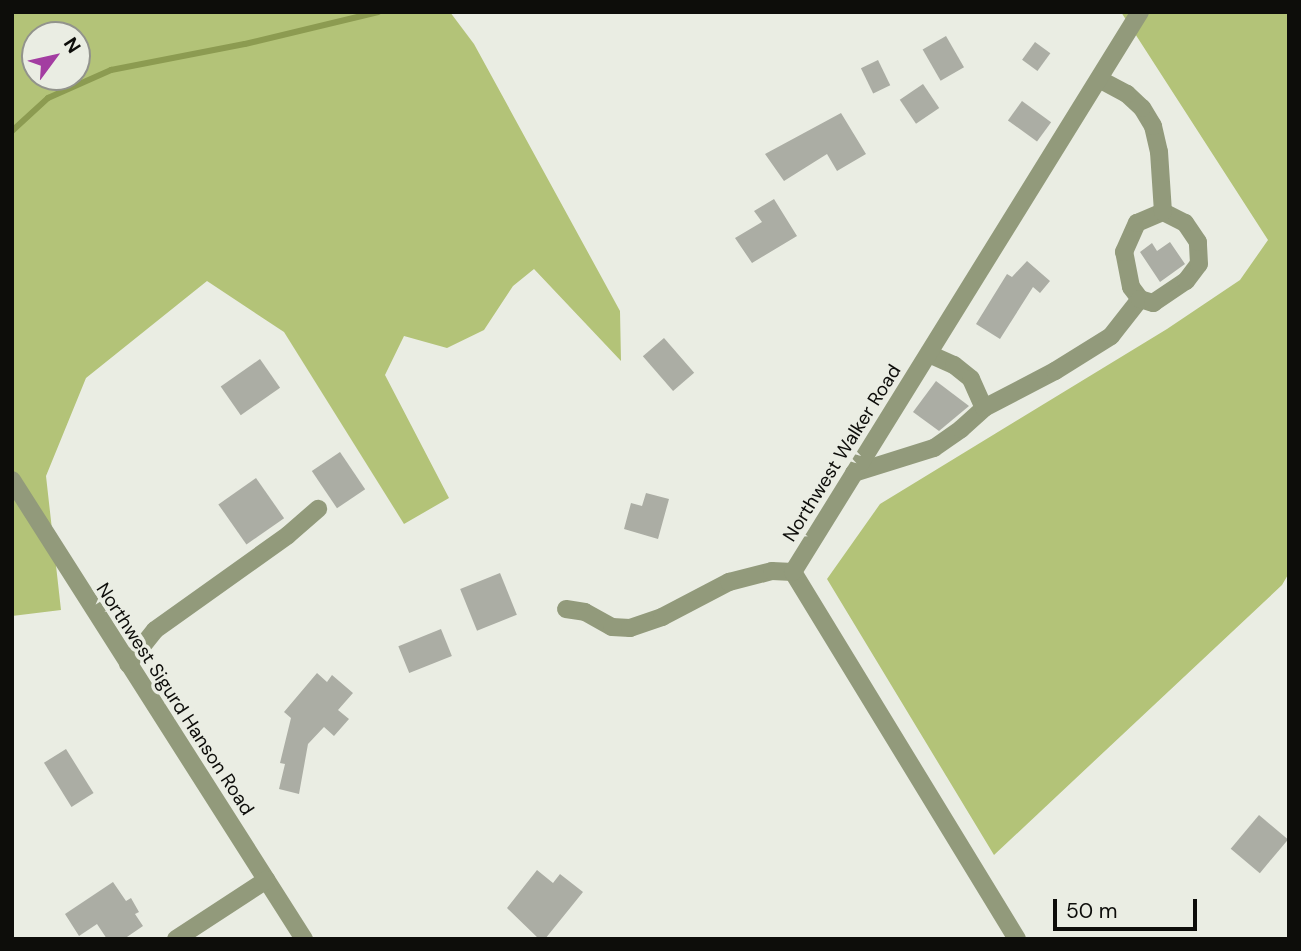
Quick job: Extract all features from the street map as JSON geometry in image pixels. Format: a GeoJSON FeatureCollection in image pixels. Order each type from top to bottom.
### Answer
{"type":"FeatureCollection","features":[{"type":"Feature","properties":{"kind":"street","name":"Northwest Walker Road"},"geometry":{"type":"LineString","coordinates":[[1017,939],[793,572],[1101,80],[1140,12]]}},
{"type":"Feature","properties":{"kind":"street"},"geometry":{"type":"LineString","coordinates":[[1101,80],[1127,94],[1153,126],[1159,152],[1163,212]]}},
{"type":"Feature","properties":{"kind":"street"},"geometry":{"type":"LineString","coordinates":[[1163,212],[1185,223],[1198,242],[1199,264],[1186,281],[1153,303],[1140,299],[1131,287],[1126,271],[1126,244],[1137,223],[1150,215],[1163,212]]}},
{"type":"Feature","properties":{"kind":"street"},"geometry":{"type":"LineString","coordinates":[[854,474],[934,448],[984,408],[1045,377],[1111,336],[1140,299]]}},
{"type":"Feature","properties":{"kind":"street"},"geometry":{"type":"LineString","coordinates":[[929,354],[954,365],[971,379],[984,408]]}},
{"type":"Feature","properties":{"kind":"street","name":"Northwest Sigurd Hanson Road"},"geometry":{"type":"LineString","coordinates":[[12,480],[304,939]]}},
{"type":"Feature","properties":{"kind":"street"},"geometry":{"type":"LineString","coordinates":[[128,664],[155,630],[288,535],[318,509]]}},
{"type":"Feature","properties":{"kind":"street"},"geometry":{"type":"LineString","coordinates":[[566,609],[584,612],[612,627],[630,628],[662,617],[729,582],[772,571],[793,572]]}},
{"type":"Feature","properties":{"kind":"street"},"geometry":{"type":"LineString","coordinates":[[176,939],[266,880]]}},
{"type":"Feature","properties":{"kind":"green space"},"geometry":{"type":"Polygon","coordinates":[[[12,12],[450,12],[474,44],[620,311],[621,361],[534,269],[513,286],[484,330],[447,348],[404,336],[385,375],[449,498],[404,524],[284,332],[207,281],[86,378],[46,476],[61,610],[12,616],[12,12]]]}},
{"type":"Feature","properties":{"kind":"green space"},"geometry":{"type":"Polygon","coordinates":[[[1121,12],[1289,12],[1289,573],[1282,585],[994,855],[827,579],[880,504],[1167,329],[1240,280],[1268,240],[1121,12]]]}},
{"type":"Feature","properties":{"kind":"building"},"geometry":{"type":"Polygon","coordinates":[[[946,36],[964,67],[941,81],[923,50],[946,36]]]}},
{"type":"Feature","properties":{"kind":"building"},"geometry":{"type":"Polygon","coordinates":[[[1035,42],[1050,53],[1037,71],[1022,60],[1035,42]]]}},
{"type":"Feature","properties":{"kind":"building"},"geometry":{"type":"Polygon","coordinates":[[[878,60],[890,85],[873,93],[861,68],[878,60]]]}},
{"type":"Feature","properties":{"kind":"building"},"geometry":{"type":"Polygon","coordinates":[[[923,84],[939,108],[916,124],[900,100],[923,84]]]}},
{"type":"Feature","properties":{"kind":"building"},"geometry":{"type":"Polygon","coordinates":[[[1022,101],[1051,122],[1037,142],[1008,120],[1022,101]]]}},
{"type":"Feature","properties":{"kind":"building"},"geometry":{"type":"Polygon","coordinates":[[[841,113],[866,154],[837,171],[827,154],[784,181],[765,154],[841,113]]]}},
{"type":"Feature","properties":{"kind":"building"},"geometry":{"type":"Polygon","coordinates":[[[774,199],[797,236],[752,263],[735,238],[762,222],[754,211],[774,199]]]}},
{"type":"Feature","properties":{"kind":"building"},"geometry":{"type":"Polygon","coordinates":[[[1170,242],[1185,264],[1160,282],[1140,252],[1152,243],[1157,251],[1170,242]]]}},
{"type":"Feature","properties":{"kind":"building"},"geometry":{"type":"Polygon","coordinates":[[[1027,261],[1050,281],[1040,293],[1033,287],[1000,339],[976,324],[1007,274],[1012,277],[1027,261]]]}},
{"type":"Feature","properties":{"kind":"building"},"geometry":{"type":"Polygon","coordinates":[[[664,338],[694,373],[673,391],[643,356],[664,338]]]}},
{"type":"Feature","properties":{"kind":"building"},"geometry":{"type":"Polygon","coordinates":[[[260,359],[280,388],[241,415],[221,387],[260,359]]]}},
{"type":"Feature","properties":{"kind":"building"},"geometry":{"type":"Polygon","coordinates":[[[936,381],[969,406],[939,431],[913,412],[936,381]]]}},
{"type":"Feature","properties":{"kind":"building"},"geometry":{"type":"Polygon","coordinates":[[[340,452],[365,489],[337,508],[312,471],[340,452]]]}},
{"type":"Feature","properties":{"kind":"building"},"geometry":{"type":"Polygon","coordinates":[[[256,478],[284,518],[246,545],[218,504],[256,478]]]}},
{"type":"Feature","properties":{"kind":"building"},"geometry":{"type":"Polygon","coordinates":[[[646,493],[669,499],[658,539],[624,529],[631,503],[642,506],[646,493]]]}},
{"type":"Feature","properties":{"kind":"building"},"geometry":{"type":"Polygon","coordinates":[[[500,573],[517,615],[477,631],[460,589],[500,573]]]}},
{"type":"Feature","properties":{"kind":"building"},"geometry":{"type":"Polygon","coordinates":[[[441,629],[452,656],[409,673],[398,646],[441,629]]]}},
{"type":"Feature","properties":{"kind":"building"},"geometry":{"type":"Polygon","coordinates":[[[317,673],[327,682],[332,675],[353,693],[338,710],[349,719],[334,736],[324,727],[308,744],[299,794],[279,789],[285,764],[280,763],[291,718],[284,712],[317,673]]]}},
{"type":"Feature","properties":{"kind":"building"},"geometry":{"type":"Polygon","coordinates":[[[66,749],[94,793],[72,807],[44,763],[66,749]]]}},
{"type":"Feature","properties":{"kind":"building"},"geometry":{"type":"Polygon","coordinates":[[[1259,815],[1288,839],[1260,873],[1231,849],[1259,815]]]}},
{"type":"Feature","properties":{"kind":"building"},"geometry":{"type":"Polygon","coordinates":[[[537,870],[553,883],[560,874],[583,892],[545,939],[539,939],[507,908],[537,870]]]}},
{"type":"Feature","properties":{"kind":"building"},"geometry":{"type":"Polygon","coordinates":[[[113,882],[126,901],[131,898],[139,912],[135,914],[143,926],[124,939],[107,939],[97,924],[79,936],[65,914],[113,882]]]}},
{"type":"Feature","properties":{"kind":"waterway"},"geometry":{"type":"LineString","coordinates":[[12,131],[48,98],[111,70],[245,44],[378,12]]}}]}
